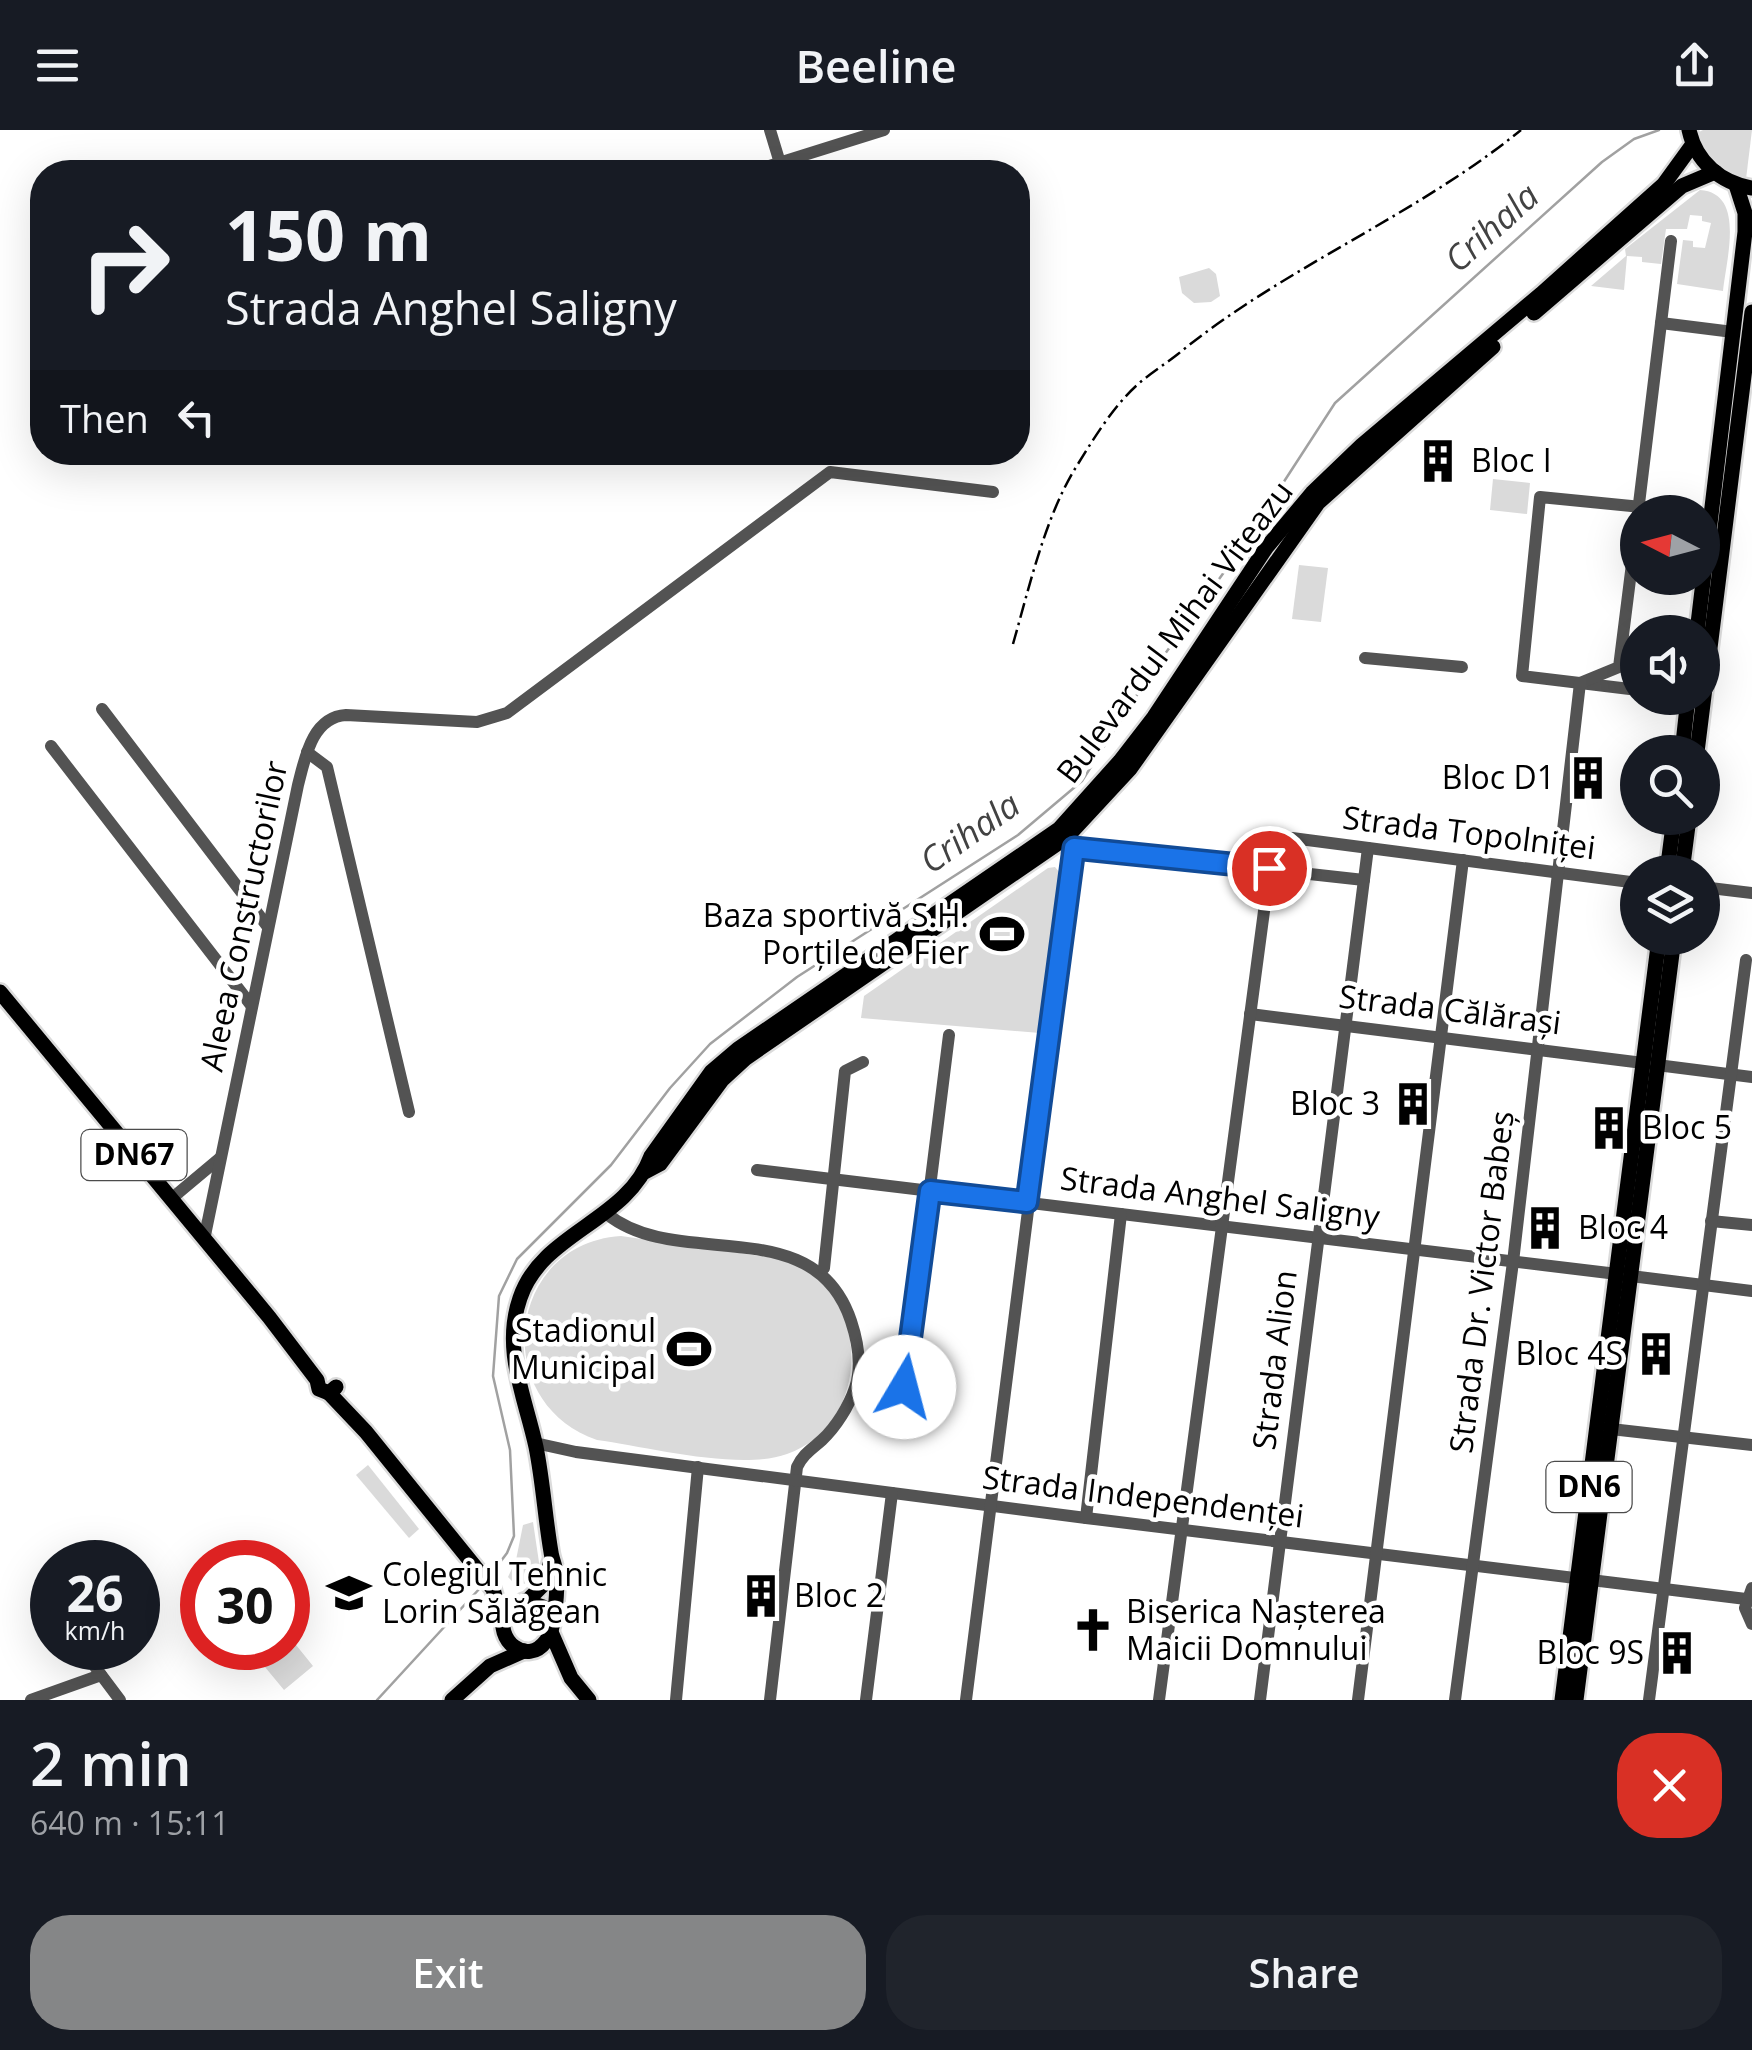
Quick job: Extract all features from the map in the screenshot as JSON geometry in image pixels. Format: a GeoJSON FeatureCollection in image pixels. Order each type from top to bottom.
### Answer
{"type":"FeatureCollection","features":[{"type":"Feature","properties":{"kind":"main road"},"geometry":{"type":"LineString","coordinates":[[1691,137],[1715,172],[1744,187],[1746,224],[1710,495]]}},
{"type":"Feature","properties":{"kind":"main road","name":"Bulevardul Mihai Viteazu"},"geometry":{"type":"LineString","coordinates":[[1544,298],[1674,174],[1691,137]]}},
{"type":"Feature","properties":{"kind":"main road","name":"Bulevardul Mihai Viteazu"},"geometry":{"type":"LineString","coordinates":[[551,1627],[557,1589],[535,1443],[512,1349],[520,1300],[534,1269],[546,1256],[606,1214],[645,1172],[651,1156],[711,1072],[738,1049],[1067,838],[1130,769],[1261,555],[1298,509],[1544,298],[1682,186],[1715,172]]}},
{"type":"Feature","properties":{"kind":"main road"},"geometry":{"type":"LineString","coordinates":[[1699,735],[1752,312]]}},
{"type":"Feature","properties":{"kind":"main road","name":"DN6"},"geometry":{"type":"LineString","coordinates":[[1576,1700],[1585,1578],[1650,1064],[1658,955]]}},
{"type":"Feature","properties":{"kind":"main road","name":"DN6"},"geometry":{"type":"LineString","coordinates":[[1650,1064],[1671,955]]}},
{"type":"Feature","properties":{"kind":"main road","name":"DN67"},"geometry":{"type":"LineString","coordinates":[[0,992],[269,1318],[320,1376],[335,1376],[333,1390],[492,1589]]}},
{"type":"Feature","properties":{"kind":"main road","name":"DN6"},"geometry":{"type":"LineString","coordinates":[[1562,1700],[1611,1429],[1624,1275]]}},
{"type":"Feature","properties":{"kind":"main road"},"geometry":{"type":"LineString","coordinates":[[490,1666],[510,1607],[526,1601],[543,1585],[552,1557]]}},
{"type":"Feature","properties":{"kind":"main road"},"geometry":{"type":"LineString","coordinates":[[492,1589],[543,1607],[571,1678],[589,1700]]}},
{"type":"Feature","properties":{"kind":"main road"},"geometry":{"type":"LineString","coordinates":[[492,1589],[510,1645],[528,1651],[571,1678]]}},
{"type":"Feature","properties":{"kind":"main road"},"geometry":{"type":"LineString","coordinates":[[452,1700],[490,1666],[544,1644],[551,1627]]}},
{"type":"Feature","properties":{"kind":"street"},"geometry":{"type":"LineString","coordinates":[[770,130],[779,160]]}},
{"type":"Feature","properties":{"kind":"street"},"geometry":{"type":"LineString","coordinates":[[789,160],[877,131]]}},
{"type":"Feature","properties":{"kind":"street"},"geometry":{"type":"LineString","coordinates":[[1640,495],[1671,241]]}},
{"type":"Feature","properties":{"kind":"street"},"geometry":{"type":"LineString","coordinates":[[1661,323],[1733,332]]}},
{"type":"Feature","properties":{"kind":"street","name":"Aleea Constructorilor"},"geometry":{"type":"LineString","coordinates":[[204,1240],[307,752],[320,728],[336,716],[477,722],[507,712],[830,472],[993,492]]}},
{"type":"Feature","properties":{"kind":"street"},"geometry":{"type":"LineString","coordinates":[[1620,509],[1540,497],[1522,676],[1620,688]]}},
{"type":"Feature","properties":{"kind":"street"},"geometry":{"type":"LineString","coordinates":[[1580,683],[1619,667],[1628,595]]}},
{"type":"Feature","properties":{"kind":"street"},"geometry":{"type":"LineString","coordinates":[[1365,658],[1462,667]]}},
{"type":"Feature","properties":{"kind":"street","name":"Strada Dr. Victor Babeș"},"geometry":{"type":"LineString","coordinates":[[1456,1700],[1539,1049],[1580,683]]}},
{"type":"Feature","properties":{"kind":"street"},"geometry":{"type":"LineString","coordinates":[[102,709],[268,926]]}},
{"type":"Feature","properties":{"kind":"street"},"geometry":{"type":"LineString","coordinates":[[51,746],[251,1006]]}},
{"type":"Feature","properties":{"kind":"street"},"geometry":{"type":"LineString","coordinates":[[307,752],[327,766],[409,1112]]}},
{"type":"Feature","properties":{"kind":"street"},"geometry":{"type":"LineString","coordinates":[[966,1700],[1067,838],[1364,880]]}},
{"type":"Feature","properties":{"kind":"street","name":"Strada Topolniței"},"geometry":{"type":"LineString","coordinates":[[1269,868],[1272,851],[1283,840],[1292,838],[1620,880]]}},
{"type":"Feature","properties":{"kind":"street","name":"Strada Alion"},"geometry":{"type":"LineString","coordinates":[[1260,1700],[1368,848]]}},
{"type":"Feature","properties":{"kind":"street"},"geometry":{"type":"LineString","coordinates":[[1358,1700],[1463,860]]}},
{"type":"Feature","properties":{"kind":"street"},"geometry":{"type":"LineString","coordinates":[[1160,1700],[1269,868]]}},
{"type":"Feature","properties":{"kind":"street"},"geometry":{"type":"LineString","coordinates":[[1720,889],[1752,893]]}},
{"type":"Feature","properties":{"kind":"street"},"geometry":{"type":"LineString","coordinates":[[1649,1700],[1746,960]]}},
{"type":"Feature","properties":{"kind":"street"},"geometry":{"type":"LineString","coordinates":[[0,1016],[17,1013]]}},
{"type":"Feature","properties":{"kind":"street","name":"Strada Călărași"},"geometry":{"type":"LineString","coordinates":[[1250,1014],[1752,1077]]}},
{"type":"Feature","properties":{"kind":"street"},"geometry":{"type":"LineString","coordinates":[[904,1387],[949,1035]]}},
{"type":"Feature","properties":{"kind":"street"},"geometry":{"type":"LineString","coordinates":[[824,1268],[845,1070],[862,1062]]}},
{"type":"Feature","properties":{"kind":"street"},"geometry":{"type":"LineString","coordinates":[[171,1200],[220,1158]]}},
{"type":"Feature","properties":{"kind":"street","name":"Strada Anghel Saligny"},"geometry":{"type":"LineString","coordinates":[[757,1170],[1752,1291]]}},
{"type":"Feature","properties":{"kind":"street"},"geometry":{"type":"LineString","coordinates":[[606,1214],[618,1224],[642,1233],[776,1253],[798,1260],[832,1286],[854,1328],[858,1359],[855,1389],[836,1424],[801,1458],[795,1480],[770,1700]]}},
{"type":"Feature","properties":{"kind":"street"},"geometry":{"type":"LineString","coordinates":[[1086,1518],[1121,1214]]}},
{"type":"Feature","properties":{"kind":"street"},"geometry":{"type":"LineString","coordinates":[[1711,1221],[1752,1226]]}},
{"type":"Feature","properties":{"kind":"street"},"geometry":{"type":"LineString","coordinates":[[1611,1429],[1752,1445]]}},
{"type":"Feature","properties":{"kind":"street","name":"Strada Independenței"},"geometry":{"type":"LineString","coordinates":[[535,1443],[1086,1518],[1664,1589],[1749,1593],[1745,1608],[1752,1624]]}},
{"type":"Feature","properties":{"kind":"street"},"geometry":{"type":"LineString","coordinates":[[676,1700],[698,1468]]}},
{"type":"Feature","properties":{"kind":"street"},"geometry":{"type":"LineString","coordinates":[[866,1700],[892,1493]]}},
{"type":"Feature","properties":{"kind":"street"},"geometry":{"type":"LineString","coordinates":[[97,1670],[120,1700]]}},
{"type":"Feature","properties":{"kind":"street"},"geometry":{"type":"LineString","coordinates":[[30,1700],[101,1675]]}},
{"type":"Feature","properties":{"kind":"shaded area"},"geometry":{"type":"Polygon","coordinates":[[[1752,130],[1746,179],[1722,168],[1709,156],[1699,132],[1752,130]]]}},
{"type":"Feature","properties":{"kind":"shaded area"},"geometry":{"type":"Polygon","coordinates":[[[1700,190],[1714,194],[1728,215],[1729,246],[1723,291],[1677,284],[1683,240],[1693,241],[1693,247],[1705,248],[1711,223],[1702,221],[1702,216],[1690,215],[1687,229],[1666,229],[1661,264],[1627,256],[1624,290],[1591,286],[1626,256],[1625,249],[1700,190]]]}},
{"type":"Feature","properties":{"kind":"shaded area"},"geometry":{"type":"Polygon","coordinates":[[[1209,268],[1216,274],[1220,296],[1211,302],[1194,303],[1182,293],[1179,277],[1209,268]]]}},
{"type":"Feature","properties":{"kind":"shaded area"},"geometry":{"type":"Polygon","coordinates":[[[1493,479],[1530,483],[1527,514],[1490,510],[1493,479]]]}},
{"type":"Feature","properties":{"kind":"shaded area"},"geometry":{"type":"Polygon","coordinates":[[[1299,565],[1328,568],[1321,622],[1292,619],[1299,565]]]}},
{"type":"Feature","properties":{"kind":"shaded area","name":"Baza sportivă S.H. Porțile de Fier"},"geometry":{"type":"Polygon","coordinates":[[[1055,867],[1060,873],[1040,1033],[861,1018],[864,996],[1048,868],[1055,867]]]}},
{"type":"Feature","properties":{"kind":"shaded area","name":"Stadionul Municipal"},"geometry":{"type":"Polygon","coordinates":[[[621,1236],[781,1259],[817,1278],[837,1303],[847,1326],[851,1352],[850,1377],[829,1424],[811,1441],[787,1454],[745,1460],[597,1440],[562,1421],[539,1393],[527,1361],[525,1326],[535,1294],[554,1265],[583,1245],[621,1236]]]}},
{"type":"Feature","properties":{"kind":"shaded area"},"geometry":{"type":"Polygon","coordinates":[[[368,1465],[419,1529],[409,1538],[356,1475],[368,1465]]]}},
{"type":"Feature","properties":{"kind":"shaded area"},"geometry":{"type":"Polygon","coordinates":[[[533,1522],[540,1569],[531,1584],[514,1583],[508,1577],[523,1525],[533,1522]]]}},
{"type":"Feature","properties":{"kind":"shaded area"},"geometry":{"type":"Polygon","coordinates":[[[267,1670],[308,1670],[284,1690],[267,1670]]]}},
{"type":"Feature","properties":{"kind":"waterway","name":"Crihala"},"geometry":{"type":"LineString","coordinates":[[489,1577],[514,1536],[510,1450],[493,1376],[499,1296],[517,1259],[611,1165],[670,1088],[710,1044],[797,977],[1018,835],[1082,781],[1335,403],[1602,162],[1634,139],[1659,130]]}},
{"type":"Feature","properties":{"kind":"waterway","name":"Crihala"},"geometry":{"type":"LineString","coordinates":[[377,1700],[481,1587]]}},
{"type":"Feature","properties":{"kind":"railway"},"geometry":{"type":"LineString","coordinates":[[1013,644],[1038,556],[1063,491],[1094,438],[1127,395],[1219,323],[1437,189],[1521,130]]}},
{"type":"Feature","properties":{"kind":"place","name":"Bloc I"},"geometry":{"type":"Point","coordinates":[1438,461]}},
{"type":"Feature","properties":{"kind":"place","name":"Bloc D1"},"geometry":{"type":"Point","coordinates":[1588,778]}},
{"type":"Feature","properties":{"kind":"place","name":"Baza sportivă S.H. Porțile de Fier"},"geometry":{"type":"Point","coordinates":[1002,934]}},
{"type":"Feature","properties":{"kind":"place","name":"Bloc 3"},"geometry":{"type":"Point","coordinates":[1413,1104]}},
{"type":"Feature","properties":{"kind":"place","name":"Bloc 5"},"geometry":{"type":"Point","coordinates":[1609,1128]}},
{"type":"Feature","properties":{"kind":"place","name":"Bloc 4"},"geometry":{"type":"Point","coordinates":[1545,1228]}},
{"type":"Feature","properties":{"kind":"place","name":"Stadionul Municipal"},"geometry":{"type":"Point","coordinates":[689,1349]}},
{"type":"Feature","properties":{"kind":"place","name":"Bloc 4S"},"geometry":{"type":"Point","coordinates":[1656,1354]}},
{"type":"Feature","properties":{"kind":"place","name":"Colegiul Tehnic Lorin Sălăgean"},"geometry":{"type":"Point","coordinates":[349,1593]}},
{"type":"Feature","properties":{"kind":"place","name":"Bloc 2"},"geometry":{"type":"Point","coordinates":[761,1596]}},
{"type":"Feature","properties":{"kind":"place","name":"Biserica Nașterea Maicii Domnului"},"geometry":{"type":"Point","coordinates":[1093,1630]}},
{"type":"Feature","properties":{"kind":"place","name":"Bloc 9S"},"geometry":{"type":"Point","coordinates":[1677,1653]}},
{"type":"Feature","properties":{"kind":"route"},"geometry":{"type":"LineString","coordinates":[[904,1387],[930,1191],[1027,1202],[1074,848],[1269,868]]}}]}
